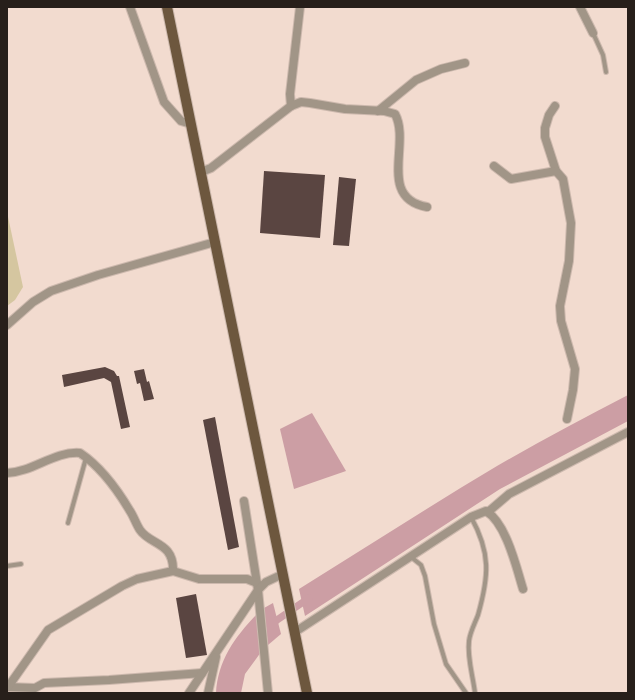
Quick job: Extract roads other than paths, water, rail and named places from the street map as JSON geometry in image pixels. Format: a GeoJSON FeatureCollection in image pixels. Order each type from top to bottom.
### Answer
{"type":"FeatureCollection","features":[{"type":"Feature","properties":{"kind":"main road"},"geometry":{"type":"LineString","coordinates":[[167,7],[307,693]]}},
{"type":"Feature","properties":{"kind":"street"},"geometry":{"type":"LineString","coordinates":[[130,7],[164,102],[181,121],[191,124]]}},
{"type":"Feature","properties":{"kind":"street"},"geometry":{"type":"LineString","coordinates":[[290,106],[290,94],[300,7]]}},
{"type":"Feature","properties":{"kind":"street"},"geometry":{"type":"LineString","coordinates":[[580,7],[593,33]]}},
{"type":"Feature","properties":{"kind":"street"},"geometry":{"type":"LineString","coordinates":[[378,111],[416,80],[441,69],[465,63]]}},
{"type":"Feature","properties":{"kind":"street"},"geometry":{"type":"LineString","coordinates":[[201,172],[211,168],[290,106],[301,102],[310,102],[345,109],[378,111],[395,114],[399,121],[398,168],[402,192],[411,202],[427,207]]}},
{"type":"Feature","properties":{"kind":"street"},"geometry":{"type":"LineString","coordinates":[[555,106],[549,115],[545,128],[545,137],[556,171],[563,179],[571,223],[569,261],[560,306],[562,321],[575,369],[573,390],[567,419]]}},
{"type":"Feature","properties":{"kind":"street"},"geometry":{"type":"LineString","coordinates":[[494,166],[511,179],[556,171]]}},
{"type":"Feature","properties":{"kind":"street"},"geometry":{"type":"LineString","coordinates":[[7,325],[33,302],[51,291],[98,275],[215,242]]}},
{"type":"Feature","properties":{"kind":"street"},"geometry":{"type":"LineString","coordinates":[[295,632],[471,517],[486,511],[488,512],[509,494],[628,432]]}},
{"type":"Feature","properties":{"kind":"street"},"geometry":{"type":"LineString","coordinates":[[7,473],[27,468],[67,453],[80,453],[103,472],[125,502],[144,534],[165,548],[170,556],[173,571]]}},
{"type":"Feature","properties":{"kind":"street"},"geometry":{"type":"LineString","coordinates":[[244,502],[258,587],[268,693]]}},
{"type":"Feature","properties":{"kind":"street"},"geometry":{"type":"LineString","coordinates":[[488,512],[496,519],[511,552],[523,589]]}},
{"type":"Feature","properties":{"kind":"street"},"geometry":{"type":"LineString","coordinates":[[7,687],[48,630],[122,586],[137,579],[173,571],[199,579],[247,579],[258,587]]}},
{"type":"Feature","properties":{"kind":"street"},"geometry":{"type":"LineString","coordinates":[[189,693],[258,587],[266,582],[284,578]]}},
{"type":"Feature","properties":{"kind":"street"},"geometry":{"type":"LineString","coordinates":[[208,693],[218,650]]}},
{"type":"Feature","properties":{"kind":"street"},"geometry":{"type":"LineString","coordinates":[[7,687],[35,688],[44,682],[202,673]]}},
{"type":"Feature","properties":{"kind":"lane"},"geometry":{"type":"LineString","coordinates":[[593,33],[603,56],[606,72]]}},
{"type":"Feature","properties":{"kind":"lane"},"geometry":{"type":"LineString","coordinates":[[68,523],[86,458]]}},
{"type":"Feature","properties":{"kind":"lane"},"geometry":{"type":"LineString","coordinates":[[471,517],[484,544],[486,575],[483,596],[469,641],[470,660],[476,693]]}},
{"type":"Feature","properties":{"kind":"lane"},"geometry":{"type":"LineString","coordinates":[[411,557],[421,565],[425,576],[434,624],[446,664],[466,693]]}},
{"type":"Feature","properties":{"kind":"lane"},"geometry":{"type":"LineString","coordinates":[[7,566],[21,564]]}},
{"type":"Feature","properties":{"kind":"waterway"},"geometry":{"type":"LineString","coordinates":[[271,626],[277,620],[309,598]]}}]}
